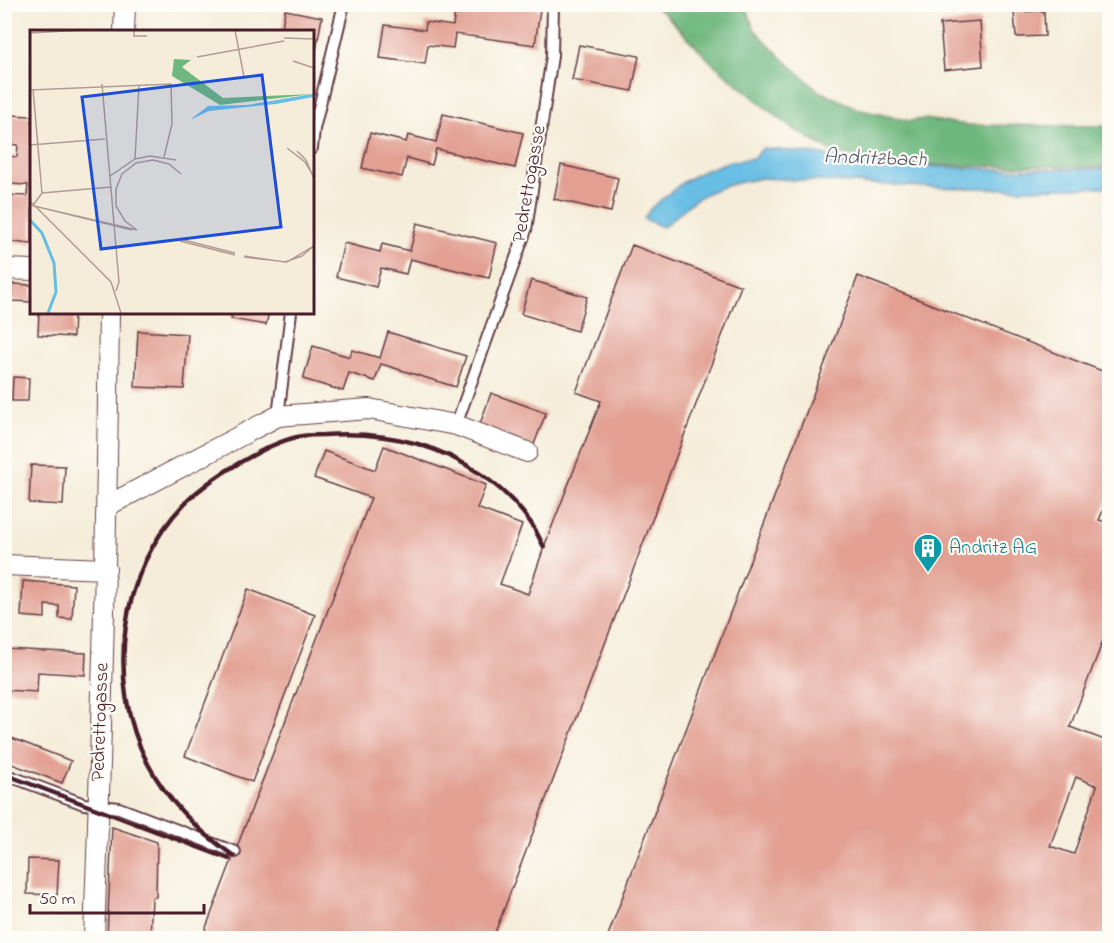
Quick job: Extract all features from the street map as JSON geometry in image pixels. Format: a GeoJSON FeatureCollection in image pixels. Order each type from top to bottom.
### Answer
{"type":"FeatureCollection","features":[{"type":"Feature","properties":{"kind":"street"},"geometry":{"type":"LineString","coordinates":[[124,30],[125,4]]}},
{"type":"Feature","properties":{"kind":"street"},"geometry":{"type":"LineString","coordinates":[[4,269],[30,270]]}},
{"type":"Feature","properties":{"kind":"street","name":"Pedrettogasse"},"geometry":{"type":"LineString","coordinates":[[93,939],[106,569],[109,314]]}},
{"type":"Feature","properties":{"kind":"street"},"geometry":{"type":"LineString","coordinates":[[107,506],[278,416],[369,409],[456,425],[527,452]]}},
{"type":"Feature","properties":{"kind":"street"},"geometry":{"type":"LineString","coordinates":[[4,565],[106,569]]}},
{"type":"Feature","properties":{"kind":"lane"},"geometry":{"type":"LineString","coordinates":[[314,129],[344,4]]}},
{"type":"Feature","properties":{"kind":"lane","name":"Pedrettogasse"},"geometry":{"type":"LineString","coordinates":[[456,425],[526,230],[552,56],[553,4]]}},
{"type":"Feature","properties":{"kind":"lane"},"geometry":{"type":"LineString","coordinates":[[278,416],[291,314]]}},
{"type":"Feature","properties":{"kind":"lane"},"geometry":{"type":"LineString","coordinates":[[4,774],[84,804],[119,808],[235,852]]}},
{"type":"Feature","properties":{"kind":"green space"},"geometry":{"type":"Polygon","coordinates":[[[652,5],[746,5],[754,29],[783,59],[819,91],[861,110],[910,121],[924,119],[967,125],[1109,126],[1109,167],[890,165],[834,153],[792,128],[766,108],[710,61],[663,12],[652,5]]]}},
{"type":"Feature","properties":{"kind":"water"},"geometry":{"type":"Polygon","coordinates":[[[763,148],[833,156],[841,162],[890,165],[998,169],[1109,169],[1109,187],[1016,189],[922,187],[762,178],[727,186],[702,195],[663,227],[644,219],[651,208],[683,182],[703,171],[728,162],[754,158],[763,148]]]}},
{"type":"Feature","properties":{"kind":"building"},"geometry":{"type":"Polygon","coordinates":[[[456,4],[509,4],[540,9],[535,45],[455,34],[453,48],[428,45],[425,64],[380,58],[385,25],[425,30],[426,22],[453,26],[456,4]]]}},
{"type":"Feature","properties":{"kind":"building"},"geometry":{"type":"Polygon","coordinates":[[[285,10],[322,17],[314,61],[314,30],[281,30],[285,10]]]}},
{"type":"Feature","properties":{"kind":"building"},"geometry":{"type":"Polygon","coordinates":[[[1044,11],[1045,36],[1016,37],[1014,12],[1044,11]]]}},
{"type":"Feature","properties":{"kind":"building"},"geometry":{"type":"Polygon","coordinates":[[[980,21],[983,66],[944,70],[940,24],[980,21]]]}},
{"type":"Feature","properties":{"kind":"building"},"geometry":{"type":"Polygon","coordinates":[[[579,45],[639,56],[632,91],[572,80],[579,45]]]}},
{"type":"Feature","properties":{"kind":"building"},"geometry":{"type":"Polygon","coordinates":[[[443,114],[523,133],[515,168],[436,149],[432,165],[407,158],[402,177],[362,168],[370,133],[406,142],[408,135],[436,142],[443,114]]]}},
{"type":"Feature","properties":{"kind":"building"},"geometry":{"type":"Polygon","coordinates":[[[9,115],[30,116],[30,244],[4,241],[4,195],[27,196],[28,185],[8,184],[9,156],[17,157],[18,145],[8,144],[9,115]]]}},
{"type":"Feature","properties":{"kind":"building"},"geometry":{"type":"Polygon","coordinates":[[[561,165],[618,178],[611,212],[554,199],[561,165]]]}},
{"type":"Feature","properties":{"kind":"building"},"geometry":{"type":"Polygon","coordinates":[[[417,223],[497,243],[489,278],[410,259],[406,274],[381,268],[376,287],[336,277],[344,243],[380,252],[382,244],[410,251],[417,223]]]}},
{"type":"Feature","properties":{"kind":"building"},"geometry":{"type":"Polygon","coordinates":[[[632,245],[741,286],[493,938],[202,938],[371,498],[314,478],[324,451],[375,470],[384,446],[486,485],[477,508],[522,525],[500,584],[528,594],[601,401],[576,392],[632,245]]]}},
{"type":"Feature","properties":{"kind":"building","name":"Andritz AG"},"geometry":{"type":"Polygon","coordinates":[[[858,276],[1110,374],[1110,494],[1099,520],[1110,523],[1110,622],[1070,727],[1110,742],[1110,938],[607,938],[858,276]],[[1076,777],[1050,846],[1074,854],[1097,786],[1076,777]]]}},
{"type":"Feature","properties":{"kind":"building"},"geometry":{"type":"Polygon","coordinates":[[[531,280],[587,297],[577,331],[521,314],[531,280]]]}},
{"type":"Feature","properties":{"kind":"building"},"geometry":{"type":"Polygon","coordinates":[[[12,284],[30,285],[30,302],[11,301],[12,284]]]}},
{"type":"Feature","properties":{"kind":"building"},"geometry":{"type":"Polygon","coordinates":[[[39,314],[74,314],[73,337],[38,335],[39,314]]]}},
{"type":"Feature","properties":{"kind":"building"},"geometry":{"type":"Polygon","coordinates":[[[232,314],[269,314],[266,325],[231,319],[232,314]]]}},
{"type":"Feature","properties":{"kind":"building"},"geometry":{"type":"Polygon","coordinates":[[[138,331],[188,334],[184,389],[135,387],[138,331]]]}},
{"type":"Feature","properties":{"kind":"building"},"geometry":{"type":"Polygon","coordinates":[[[388,332],[466,356],[456,387],[381,364],[375,381],[349,373],[343,391],[303,379],[313,346],[350,357],[352,350],[380,358],[388,332]]]}},
{"type":"Feature","properties":{"kind":"building"},"geometry":{"type":"Polygon","coordinates":[[[13,377],[29,378],[28,401],[12,401],[13,377]]]}},
{"type":"Feature","properties":{"kind":"building"},"geometry":{"type":"Polygon","coordinates":[[[491,393],[546,413],[533,447],[479,427],[491,393]]]}},
{"type":"Feature","properties":{"kind":"building"},"geometry":{"type":"Polygon","coordinates":[[[31,465],[65,466],[63,505],[29,503],[31,465]]]}},
{"type":"Feature","properties":{"kind":"building"},"geometry":{"type":"Polygon","coordinates":[[[23,581],[74,585],[72,619],[59,618],[59,606],[45,605],[45,618],[21,616],[23,581]]]}},
{"type":"Feature","properties":{"kind":"building"},"geometry":{"type":"Polygon","coordinates":[[[248,589],[315,615],[252,782],[185,756],[248,589]]]}},
{"type":"Feature","properties":{"kind":"building"},"geometry":{"type":"Polygon","coordinates":[[[4,649],[86,653],[85,675],[38,672],[37,692],[4,690],[4,649]]]}},
{"type":"Feature","properties":{"kind":"building"},"geometry":{"type":"Polygon","coordinates":[[[4,735],[71,761],[62,783],[4,761],[4,735]]]}},
{"type":"Feature","properties":{"kind":"building"},"geometry":{"type":"Polygon","coordinates":[[[112,827],[157,842],[156,897],[152,898],[150,938],[107,938],[112,827]]]}},
{"type":"Feature","properties":{"kind":"building"},"geometry":{"type":"Polygon","coordinates":[[[28,859],[59,860],[57,895],[27,894],[28,859]]]}},
{"type":"Feature","properties":{"kind":"railway"},"geometry":{"type":"LineString","coordinates":[[234,856],[185,815],[156,778],[135,732],[126,698],[123,663],[126,628],[133,594],[145,561],[163,530],[185,503],[204,486],[239,463],[285,440],[313,435],[371,435],[418,444],[451,457],[481,474],[509,497],[531,523],[544,547]]}},
{"type":"Feature","properties":{"kind":"railway"},"geometry":{"type":"LineString","coordinates":[[4,774],[229,859]]}},
{"type":"Feature","properties":{"kind":"place","name":"Andritz AG"},"geometry":{"type":"Point","coordinates":[928,574]}},
{"type":"Feature","properties":{"kind":"water label","name":"Andritzbach"},"geometry":{"type":"Point","coordinates":[875,159]}}]}
